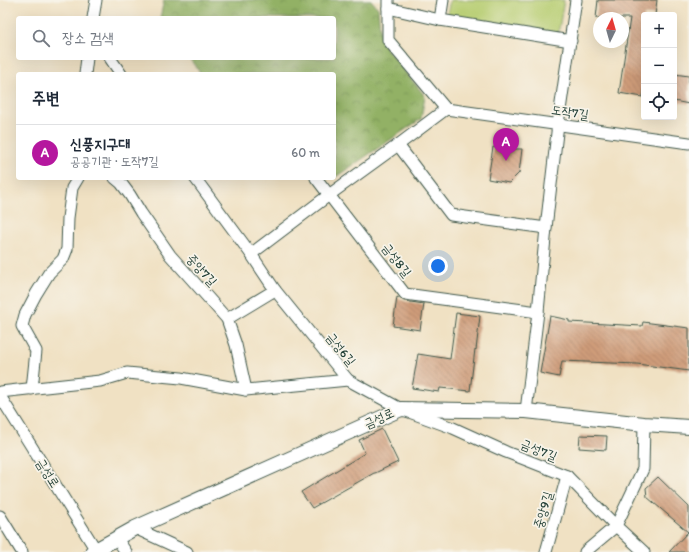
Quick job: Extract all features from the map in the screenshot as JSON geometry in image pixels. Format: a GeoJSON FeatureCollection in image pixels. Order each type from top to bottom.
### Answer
{"type":"FeatureCollection","features":[{"type":"Feature","properties":{"kind":"street"},"geometry":{"type":"LineString","coordinates":[[93,16],[96,0]]}},
{"type":"Feature","properties":{"kind":"street"},"geometry":{"type":"LineString","coordinates":[[440,20],[443,0]]}},
{"type":"Feature","properties":{"kind":"street"},"geometry":{"type":"LineString","coordinates":[[526,411],[558,124],[576,0]]}},
{"type":"Feature","properties":{"kind":"street"},"geometry":{"type":"LineString","coordinates":[[251,254],[446,109],[388,40],[388,4],[440,20],[571,41]]}},
{"type":"Feature","properties":{"kind":"street"},"geometry":{"type":"LineString","coordinates":[[85,72],[87,60]]}},
{"type":"Feature","properties":{"kind":"street"},"geometry":{"type":"LineString","coordinates":[[111,60],[120,72]]}},
{"type":"Feature","properties":{"kind":"street","name":"도작7길"},"geometry":{"type":"LineString","coordinates":[[446,109],[689,143]]}},
{"type":"Feature","properties":{"kind":"street"},"geometry":{"type":"LineString","coordinates":[[398,146],[451,215],[546,228]]}},
{"type":"Feature","properties":{"kind":"street"},"geometry":{"type":"LineString","coordinates":[[32,389],[36,351],[22,326],[25,315],[49,273],[63,259],[67,249],[68,218],[72,188],[77,180]]}},
{"type":"Feature","properties":{"kind":"street","name":"중앙7길"},"geometry":{"type":"LineString","coordinates":[[117,180],[126,189],[170,255],[227,319],[236,345],[246,390]]}},
{"type":"Feature","properties":{"kind":"street","name":"금성6길"},"geometry":{"type":"LineString","coordinates":[[196,180],[251,254],[275,290],[348,380],[401,408]]}},
{"type":"Feature","properties":{"kind":"street"},"geometry":{"type":"LineString","coordinates":[[318,180],[329,195]]}},
{"type":"Feature","properties":{"kind":"street","name":"금성8길"},"geometry":{"type":"LineString","coordinates":[[329,195],[405,294],[538,312]]}},
{"type":"Feature","properties":{"kind":"street"},"geometry":{"type":"LineString","coordinates":[[227,319],[275,290]]}},
{"type":"Feature","properties":{"kind":"street"},"geometry":{"type":"LineString","coordinates":[[0,392],[100,381],[127,373],[181,378],[246,390],[348,380]]}},
{"type":"Feature","properties":{"kind":"street","name":"금성로"},"geometry":{"type":"LineString","coordinates":[[0,396],[94,551],[136,528],[401,408],[526,411],[644,424],[689,427]]}},
{"type":"Feature","properties":{"kind":"street","name":"금성7길"},"geometry":{"type":"LineString","coordinates":[[401,408],[454,428],[506,452],[567,476],[644,552]]}},
{"type":"Feature","properties":{"kind":"street"},"geometry":{"type":"LineString","coordinates":[[585,552],[616,526],[643,469],[644,424]]}},
{"type":"Feature","properties":{"kind":"street","name":"중앙9길"},"geometry":{"type":"LineString","coordinates":[[546,552],[567,476]]}},
{"type":"Feature","properties":{"kind":"street"},"geometry":{"type":"LineString","coordinates":[[0,516],[22,552]]}},
{"type":"Feature","properties":{"kind":"street"},"geometry":{"type":"LineString","coordinates":[[136,528],[187,552]]}},
{"type":"Feature","properties":{"kind":"street"},"geometry":{"type":"LineString","coordinates":[[117,539],[126,552]]}},
{"type":"Feature","properties":{"kind":"green space"},"geometry":{"type":"Polygon","coordinates":[[[164,0],[371,0],[378,8],[381,42],[425,96],[421,119],[336,177],[336,72],[200,72],[190,60],[336,60],[336,16],[160,16],[164,0]]]}},
{"type":"Feature","properties":{"kind":"green space"},"geometry":{"type":"Polygon","coordinates":[[[450,0],[564,0],[558,34],[447,14],[450,0]]]}},
{"type":"Feature","properties":{"kind":"building"},"geometry":{"type":"Polygon","coordinates":[[[598,0],[657,0],[655,12],[641,12],[641,97],[619,93],[626,48],[629,48],[629,12],[597,12],[598,0]]]}},
{"type":"Feature","properties":{"kind":"building"},"geometry":{"type":"Polygon","coordinates":[[[677,74],[689,76],[689,104],[677,102],[677,74]]]}},
{"type":"Feature","properties":{"kind":"building"},"geometry":{"type":"Polygon","coordinates":[[[505,141],[513,142],[513,149],[522,149],[519,173],[509,183],[488,179],[493,147],[500,148],[505,141]]]}},
{"type":"Feature","properties":{"kind":"building"},"geometry":{"type":"Polygon","coordinates":[[[397,297],[404,301],[424,304],[420,330],[393,326],[397,297]]]}},
{"type":"Feature","properties":{"kind":"building"},"geometry":{"type":"Polygon","coordinates":[[[456,313],[480,316],[470,391],[440,388],[439,392],[412,388],[418,354],[450,359],[456,313]]]}},
{"type":"Feature","properties":{"kind":"building"},"geometry":{"type":"Polygon","coordinates":[[[550,316],[569,320],[569,322],[642,326],[643,322],[689,328],[689,371],[637,364],[562,361],[559,377],[540,373],[550,316]]]}},
{"type":"Feature","properties":{"kind":"building"},"geometry":{"type":"Polygon","coordinates":[[[382,429],[398,462],[374,473],[312,508],[301,492],[365,453],[359,440],[382,429]]]}},
{"type":"Feature","properties":{"kind":"building"},"geometry":{"type":"Polygon","coordinates":[[[580,435],[607,436],[606,450],[579,448],[580,435]]]}},
{"type":"Feature","properties":{"kind":"building"},"geometry":{"type":"Polygon","coordinates":[[[658,477],[689,507],[689,552],[669,552],[688,532],[647,497],[646,488],[658,477]]]}},
{"type":"Feature","properties":{"kind":"place","name":"신풍지구대"},"geometry":{"type":"Point","coordinates":[506,161]}}]}
